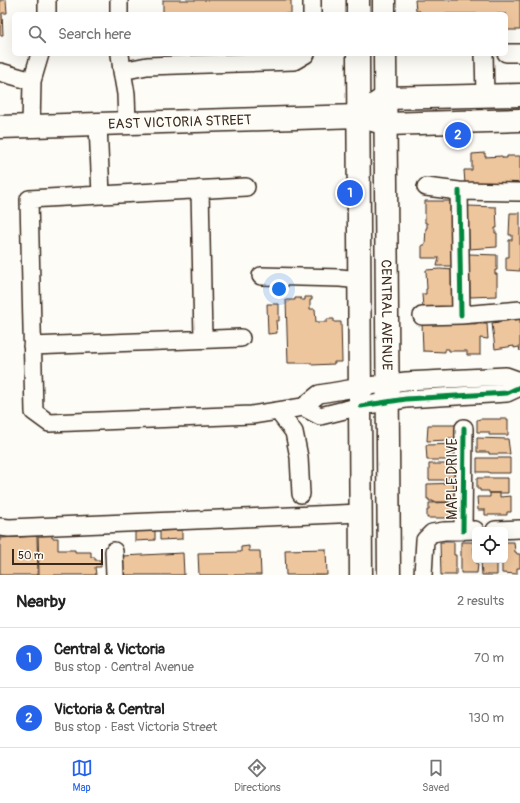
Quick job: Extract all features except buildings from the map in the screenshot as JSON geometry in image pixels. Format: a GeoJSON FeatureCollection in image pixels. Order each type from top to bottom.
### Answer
{"type":"FeatureCollection","features":[{"type":"Feature","properties":{"kind":"main road"},"geometry":{"type":"LineString","coordinates":[[358,0],[358,12]]}},
{"type":"Feature","properties":{"kind":"main road"},"geometry":{"type":"LineString","coordinates":[[384,0],[384,12]]}},
{"type":"Feature","properties":{"kind":"main road","name":"CENTRAL AVENUE"},"geometry":{"type":"LineString","coordinates":[[358,56],[360,116],[361,575]]}},
{"type":"Feature","properties":{"kind":"main road","name":"CENTRAL AVENUE"},"geometry":{"type":"LineString","coordinates":[[385,56],[389,575]]}},
{"type":"Feature","properties":{"kind":"main road"},"geometry":{"type":"LineString","coordinates":[[360,116],[385,98],[520,95]]}},
{"type":"Feature","properties":{"kind":"main road","name":"EAST VICTORIA STREET"},"geometry":{"type":"LineString","coordinates":[[0,127],[360,116],[386,124],[520,120]]}},
{"type":"Feature","properties":{"kind":"street"},"geometry":{"type":"LineString","coordinates":[[47,0],[47,12]]}},
{"type":"Feature","properties":{"kind":"street"},"geometry":{"type":"LineString","coordinates":[[119,12],[120,0]]}},
{"type":"Feature","properties":{"kind":"street"},"geometry":{"type":"LineString","coordinates":[[312,0],[312,12]]}},
{"type":"Feature","properties":{"kind":"street"},"geometry":{"type":"LineString","coordinates":[[508,52],[520,52]]}},
{"type":"Feature","properties":{"kind":"street"},"geometry":{"type":"LineString","coordinates":[[31,126],[32,81],[39,56]]}},
{"type":"Feature","properties":{"kind":"street"},"geometry":{"type":"LineString","coordinates":[[127,123],[126,94],[121,62],[147,66],[294,61],[303,56]]}},
{"type":"Feature","properties":{"kind":"street"},"geometry":{"type":"LineString","coordinates":[[484,56],[485,95]]}},
{"type":"Feature","properties":{"kind":"street"},"geometry":{"type":"LineString","coordinates":[[0,72],[32,81]]}},
{"type":"Feature","properties":{"kind":"street"},"geometry":{"type":"LineString","coordinates":[[98,124],[101,195]]}},
{"type":"Feature","properties":{"kind":"street"},"geometry":{"type":"LineString","coordinates":[[246,187],[28,199],[34,412],[49,423],[252,415],[303,407],[319,394],[361,397],[388,393],[406,380],[506,376],[520,381]]}},
{"type":"Feature","properties":{"kind":"street"},"geometry":{"type":"LineString","coordinates":[[426,187],[459,191],[520,192]]}},
{"type":"Feature","properties":{"kind":"street"},"geometry":{"type":"LineString","coordinates":[[200,189],[203,339]]}},
{"type":"Feature","properties":{"kind":"street"},"geometry":{"type":"LineString","coordinates":[[459,191],[461,315]]}},
{"type":"Feature","properties":{"kind":"street"},"geometry":{"type":"LineString","coordinates":[[261,276],[360,280]]}},
{"type":"Feature","properties":{"kind":"street"},"geometry":{"type":"LineString","coordinates":[[422,316],[461,315],[520,310]]}},
{"type":"Feature","properties":{"kind":"street"},"geometry":{"type":"LineString","coordinates":[[32,346],[241,338]]}},
{"type":"Feature","properties":{"kind":"street"},"geometry":{"type":"LineString","coordinates":[[484,376],[485,395]]}},
{"type":"Feature","properties":{"kind":"street"},"geometry":{"type":"LineString","coordinates":[[388,393],[406,400],[507,393],[520,387]]}},
{"type":"Feature","properties":{"kind":"street"},"geometry":{"type":"LineString","coordinates":[[278,411],[294,432],[299,456],[301,494]]}},
{"type":"Feature","properties":{"kind":"street","name":"MAPLE DRIVE"},"geometry":{"type":"LineString","coordinates":[[464,428],[469,530]]}},
{"type":"Feature","properties":{"kind":"street"},"geometry":{"type":"LineString","coordinates":[[0,527],[9,528],[361,513]]}},
{"type":"Feature","properties":{"kind":"street"},"geometry":{"type":"LineString","coordinates":[[423,575],[425,540],[432,533],[469,530]]}},
{"type":"Feature","properties":{"kind":"street"},"geometry":{"type":"LineString","coordinates":[[508,530],[520,530]]}},
{"type":"Feature","properties":{"kind":"street"},"geometry":{"type":"LineString","coordinates":[[114,551],[115,575]]}},
{"type":"Feature","properties":{"kind":"cycle path"},"geometry":{"type":"LineString","coordinates":[[459,191],[461,315]]}},
{"type":"Feature","properties":{"kind":"cycle path"},"geometry":{"type":"LineString","coordinates":[[361,406],[406,399],[507,393],[520,387]]}},
{"type":"Feature","properties":{"kind":"cycle path"},"geometry":{"type":"LineString","coordinates":[[463,531],[464,428]]}},
{"type":"Feature","properties":{"kind":"place","name":"Victoria & Central"},"geometry":{"type":"Point","coordinates":[458,135]}},
{"type":"Feature","properties":{"kind":"place","name":"Central & Victoria"},"geometry":{"type":"Point","coordinates":[350,193]}}]}
